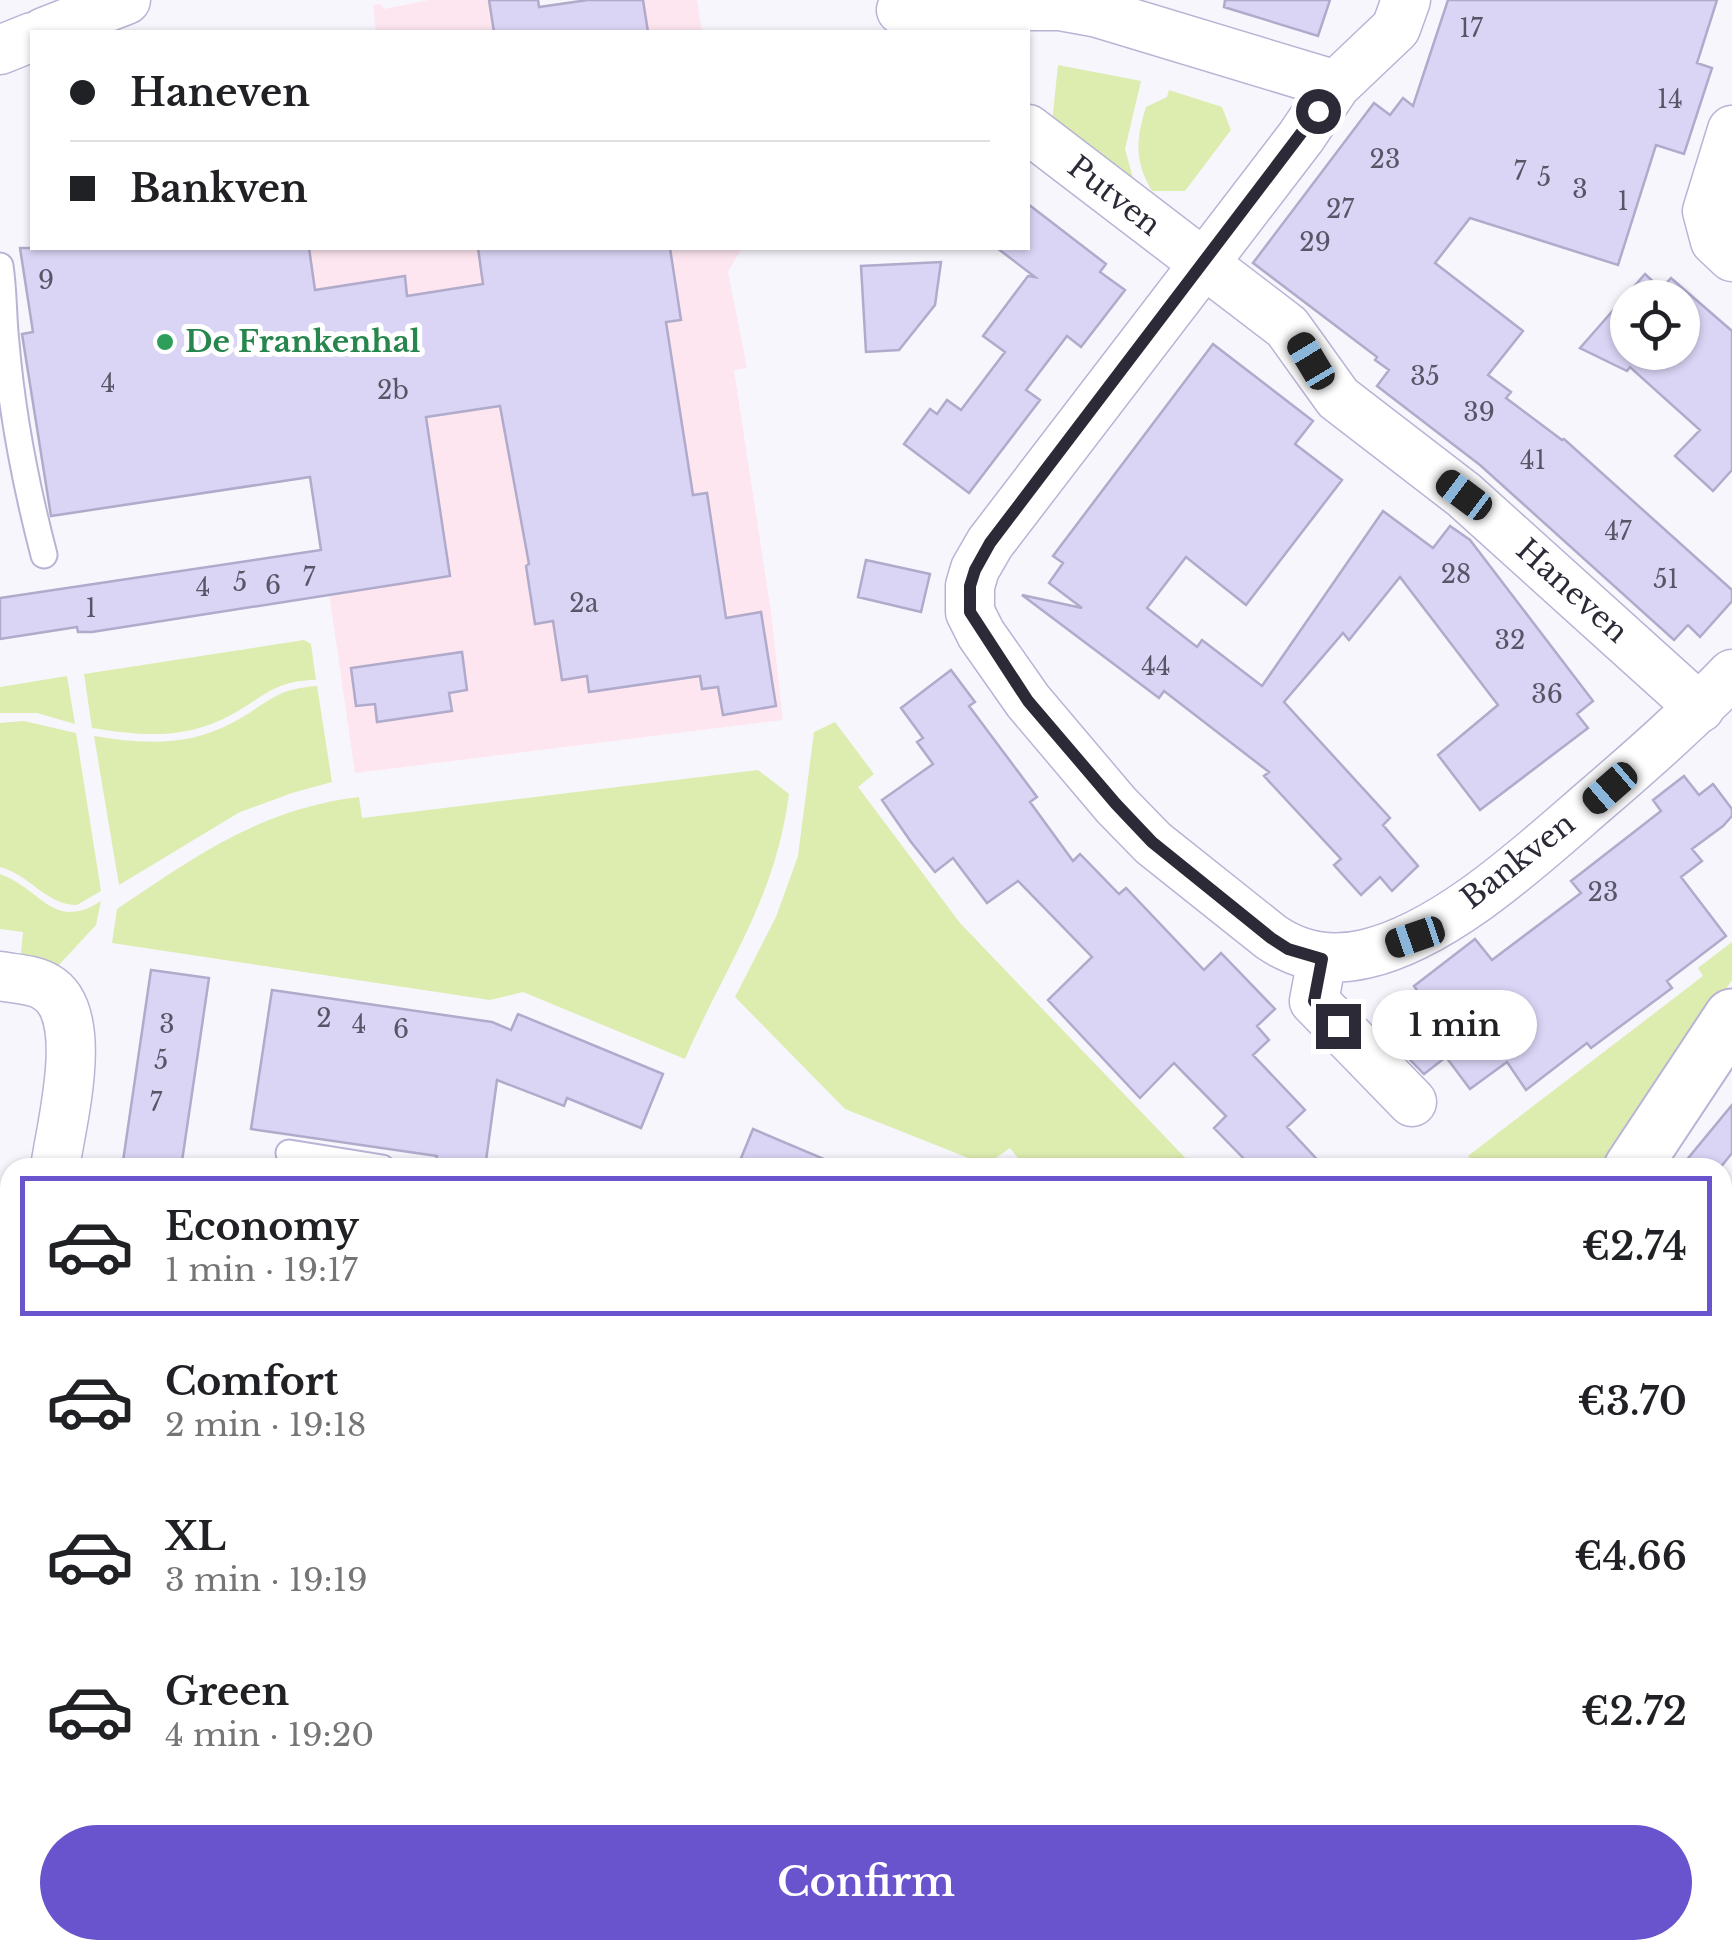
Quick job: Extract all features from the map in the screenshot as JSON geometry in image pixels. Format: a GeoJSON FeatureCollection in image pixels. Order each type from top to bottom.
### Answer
{"type":"FeatureCollection","features":[{"type":"Feature","properties":{"kind":"street"},"geometry":{"type":"LineString","coordinates":[[49,30],[126,0]]}},
{"type":"Feature","properties":{"kind":"street"},"geometry":{"type":"LineString","coordinates":[[1202,263],[1301,137],[1336,85],[1396,28],[1406,0]]}},
{"type":"Feature","properties":{"kind":"street"},"geometry":{"type":"LineString","coordinates":[[903,14],[922,6],[1059,3],[1159,29],[1336,85]]}},
{"type":"Feature","properties":{"kind":"street"},"geometry":{"type":"LineString","coordinates":[[0,50],[30,38]]}},
{"type":"Feature","properties":{"kind":"street"},"geometry":{"type":"LineString","coordinates":[[1732,130],[1707,212],[1715,241],[1732,257]]}},
{"type":"Feature","properties":{"kind":"street","name":"Putven"},"geometry":{"type":"LineString","coordinates":[[1030,131],[1202,263]]}},
{"type":"Feature","properties":{"kind":"street","name":"Haneven"},"geometry":{"type":"LineString","coordinates":[[1202,263],[1287,327],[1338,398],[1464,495],[1700,708]]}},
{"type":"Feature","properties":{"kind":"street","name":"Bankven"},"geometry":{"type":"LineString","coordinates":[[1202,263],[990,543],[970,586],[970,612],[1028,701],[1116,804],[1152,842],[1271,938],[1288,949],[1322,959],[1365,954],[1415,937],[1527,860],[1700,708],[1732,674]]}},
{"type":"Feature","properties":{"kind":"street"},"geometry":{"type":"LineString","coordinates":[[1322,959],[1314,1001],[1412,1102]]}},
{"type":"Feature","properties":{"kind":"street"},"geometry":{"type":"LineString","coordinates":[[0,976],[46,986],[59,998],[72,1033],[56,1158]]}},
{"type":"Feature","properties":{"kind":"street"},"geometry":{"type":"LineString","coordinates":[[1639,1158],[1732,1018]]}},
{"type":"Feature","properties":{"kind":"lane"},"geometry":{"type":"LineString","coordinates":[[0,266],[8,362],[44,555]]}},
{"type":"Feature","properties":{"kind":"lane"},"geometry":{"type":"LineString","coordinates":[[289,1153],[320,1158]]}},
{"type":"Feature","properties":{"kind":"shaded area"},"geometry":{"type":"Polygon","coordinates":[[[429,0],[539,0],[541,6],[577,0],[697,0],[702,30],[376,30],[373,5],[381,4],[384,9],[429,0]]]}},
{"type":"Feature","properties":{"kind":"shaded area"},"geometry":{"type":"Polygon","coordinates":[[[303,250],[741,250],[728,272],[747,368],[734,370],[771,612],[783,720],[355,773],[329,593],[310,295],[303,250]]]}},
{"type":"Feature","properties":{"kind":"green space"},"geometry":{"type":"Polygon","coordinates":[[[1058,65],[1141,81],[1125,149],[1135,185],[1051,132],[1058,65]]]}},
{"type":"Feature","properties":{"kind":"green space"},"geometry":{"type":"Polygon","coordinates":[[[1169,90],[1222,107],[1231,130],[1185,191],[1152,191],[1138,150],[1140,129],[1146,107],[1167,97],[1169,90]]]}},
{"type":"Feature","properties":{"kind":"green space"},"geometry":{"type":"Polygon","coordinates":[[[304,640],[311,644],[316,680],[280,686],[214,723],[163,734],[92,728],[84,674],[304,640]]]}},
{"type":"Feature","properties":{"kind":"green space"},"geometry":{"type":"Polygon","coordinates":[[[67,676],[75,724],[37,713],[0,713],[0,687],[67,676]]]}},
{"type":"Feature","properties":{"kind":"green space"},"geometry":{"type":"Polygon","coordinates":[[[317,686],[332,782],[240,812],[119,885],[94,736],[147,742],[181,740],[215,731],[280,694],[317,686]]]}},
{"type":"Feature","properties":{"kind":"green space"},"geometry":{"type":"Polygon","coordinates":[[[24,721],[76,733],[101,891],[77,905],[56,900],[0,867],[0,723],[24,721]]]}},
{"type":"Feature","properties":{"kind":"green space"},"geometry":{"type":"Polygon","coordinates":[[[835,722],[874,774],[858,787],[960,923],[1185,1158],[1018,1158],[1010,1148],[996,1158],[968,1158],[845,1109],[735,997],[776,917],[798,856],[814,732],[835,722]]]}},
{"type":"Feature","properties":{"kind":"green space"},"geometry":{"type":"Polygon","coordinates":[[[758,770],[789,794],[782,832],[761,900],[685,1059],[523,992],[490,1000],[112,943],[117,909],[146,889],[231,837],[260,823],[324,803],[359,797],[362,818],[758,770]]]}},
{"type":"Feature","properties":{"kind":"green space"},"geometry":{"type":"Polygon","coordinates":[[[0,874],[59,910],[85,909],[101,901],[96,925],[57,967],[20,963],[23,932],[0,929],[0,874]]]}},
{"type":"Feature","properties":{"kind":"green space"},"geometry":{"type":"Polygon","coordinates":[[[1732,942],[1732,980],[1614,1158],[1470,1158],[1703,976],[1698,968],[1732,942]]]}},
{"type":"Feature","properties":{"kind":"building"},"geometry":{"type":"Polygon","coordinates":[[[489,0],[538,0],[539,7],[588,0],[643,0],[648,30],[494,30],[489,0]]]}},
{"type":"Feature","properties":{"kind":"building"},"geometry":{"type":"Polygon","coordinates":[[[1225,0],[1330,0],[1318,36],[1224,7],[1225,0]]]}},
{"type":"Feature","properties":{"kind":"building"},"geometry":{"type":"Polygon","coordinates":[[[1448,0],[1717,0],[1697,63],[1712,68],[1684,154],[1656,145],[1618,265],[1470,218],[1435,263],[1523,331],[1488,375],[1511,392],[1506,398],[1564,439],[1732,590],[1732,601],[1700,637],[1688,625],[1674,640],[1480,465],[1377,386],[1389,370],[1375,360],[1377,357],[1253,263],[1374,103],[1390,115],[1403,98],[1413,106],[1448,0]]]}},
{"type":"Feature","properties":{"kind":"building"},"geometry":{"type":"Polygon","coordinates":[[[1030,206],[1106,264],[1100,272],[1125,290],[1081,347],[1067,336],[1026,390],[1040,400],[969,493],[904,444],[930,409],[937,414],[947,400],[961,410],[1005,352],[983,336],[1028,276],[1035,277],[1000,250],[1030,250],[1030,206]]]}},
{"type":"Feature","properties":{"kind":"building"},"geometry":{"type":"Polygon","coordinates":[[[20,248],[309,250],[315,290],[405,276],[407,296],[483,284],[478,250],[670,250],[681,320],[666,322],[693,495],[707,493],[726,618],[761,612],[776,706],[723,715],[718,687],[702,689],[700,676],[589,692],[587,676],[562,680],[553,621],[535,624],[526,566],[529,564],[500,406],[426,417],[450,576],[92,632],[78,632],[77,627],[0,639],[0,598],[321,550],[310,477],[51,516],[22,334],[33,332],[20,248]]]}},
{"type":"Feature","properties":{"kind":"building"},"geometry":{"type":"Polygon","coordinates":[[[941,262],[935,305],[899,350],[866,352],[861,266],[941,262]]]}},
{"type":"Feature","properties":{"kind":"building"},"geometry":{"type":"Polygon","coordinates":[[[1700,303],[1732,331],[1732,470],[1713,491],[1675,456],[1700,430],[1633,370],[1700,370],[1700,303]]]}},
{"type":"Feature","properties":{"kind":"building"},"geometry":{"type":"Polygon","coordinates":[[[1610,314],[1610,363],[1580,348],[1610,314]]]}},
{"type":"Feature","properties":{"kind":"building"},"geometry":{"type":"Polygon","coordinates":[[[1213,344],[1313,421],[1295,444],[1342,480],[1246,605],[1186,557],[1147,608],[1197,647],[1202,640],[1262,686],[1383,511],[1433,548],[1450,526],[1470,540],[1593,701],[1577,714],[1588,728],[1480,810],[1438,755],[1498,705],[1400,577],[1349,640],[1343,633],[1284,702],[1390,818],[1383,825],[1418,866],[1392,891],[1380,877],[1361,895],[1334,865],[1341,859],[1264,776],[1269,772],[1164,691],[1159,698],[1022,595],[1082,608],[1049,583],[1063,563],[1053,556],[1213,344]]]}},
{"type":"Feature","properties":{"kind":"building"},"geometry":{"type":"Polygon","coordinates":[[[866,560],[930,574],[921,612],[858,597],[866,560]]]}},
{"type":"Feature","properties":{"kind":"building"},"geometry":{"type":"Polygon","coordinates":[[[462,652],[467,690],[449,693],[452,711],[377,722],[375,704],[356,706],[351,668],[462,652]]]}},
{"type":"Feature","properties":{"kind":"building"},"geometry":{"type":"Polygon","coordinates":[[[951,670],[975,702],[969,706],[1037,797],[1030,802],[1073,861],[1080,854],[1119,894],[1126,888],[1204,970],[1221,953],[1275,1009],[1257,1026],[1269,1040],[1253,1055],[1305,1110],[1287,1127],[1316,1158],[1243,1158],[1214,1128],[1226,1116],[1174,1063],[1140,1098],[1048,1000],[1092,957],[1018,881],[987,903],[953,858],[935,872],[911,842],[882,800],[933,764],[917,742],[923,738],[901,708],[951,670]]]}},
{"type":"Feature","properties":{"kind":"building"},"geometry":{"type":"Polygon","coordinates":[[[1684,776],[1699,795],[1713,784],[1732,809],[1732,816],[1723,826],[1692,849],[1702,861],[1681,877],[1726,936],[1667,981],[1672,988],[1591,1048],[1587,1043],[1526,1090],[1507,1062],[1470,1089],[1446,1057],[1424,1074],[1379,1028],[1421,996],[1414,986],[1475,939],[1492,960],[1581,893],[1571,881],[1661,811],[1653,800],[1684,776]]]}},
{"type":"Feature","properties":{"kind":"building"},"geometry":{"type":"Polygon","coordinates":[[[151,970],[209,978],[182,1158],[123,1158],[151,970]]]}},
{"type":"Feature","properties":{"kind":"building"},"geometry":{"type":"Polygon","coordinates":[[[272,990],[492,1022],[511,1030],[518,1014],[663,1074],[641,1128],[567,1098],[564,1106],[497,1080],[486,1158],[436,1158],[251,1129],[272,990]]]}},
{"type":"Feature","properties":{"kind":"building"},"geometry":{"type":"Polygon","coordinates":[[[1732,1105],[1732,1153],[1728,1158],[1688,1158],[1732,1105]]]}},
{"type":"Feature","properties":{"kind":"building"},"geometry":{"type":"Polygon","coordinates":[[[753,1129],[822,1158],[741,1158],[753,1129]]]}},
{"type":"Feature","properties":{"kind":"place","name":"De Frankenhal"},"geometry":{"type":"Point","coordinates":[165,342]}},
{"type":"Feature","properties":{"kind":"route"},"geometry":{"type":"LineString","coordinates":[[1318,111],[990,543],[970,586],[970,612],[1028,701],[1152,842],[1271,938],[1288,949],[1322,959],[1314,1001],[1338,1026]]}}]}
